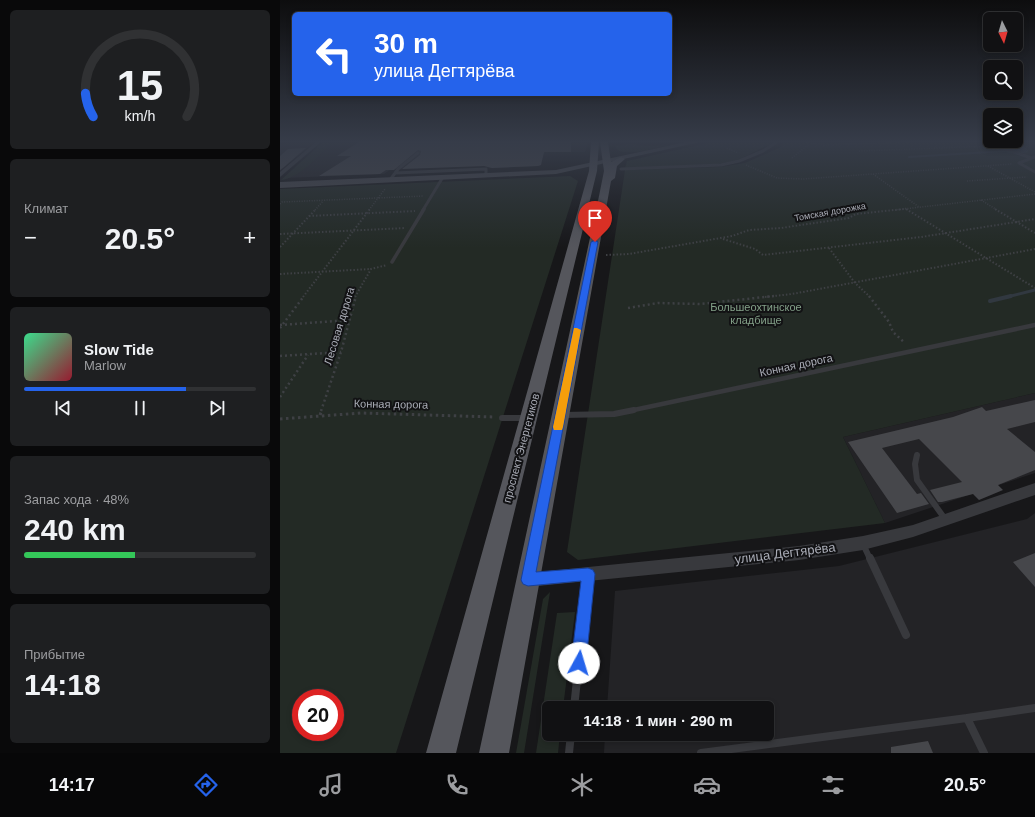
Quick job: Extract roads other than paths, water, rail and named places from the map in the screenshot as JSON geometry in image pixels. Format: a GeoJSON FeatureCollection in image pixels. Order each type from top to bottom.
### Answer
{"type":"FeatureCollection","features":[{"type":"Feature","properties":{"kind":"main road","name":"проспект Энергетиков"},"geometry":{"type":"LineString","coordinates":[[494,753],[605,177]]}},
{"type":"Feature","properties":{"kind":"main road","name":"проспект Энергетиков"},"geometry":{"type":"LineString","coordinates":[[441,753],[528,418],[605,177]]}},
{"type":"Feature","properties":{"kind":"street"},"geometry":{"type":"LineString","coordinates":[[280,185],[439,177]]}},
{"type":"Feature","properties":{"kind":"street","name":"улица Дегтярёва"},"geometry":{"type":"LineString","coordinates":[[528,580],[799,553],[863,543],[914,531],[1033,492]]}},
{"type":"Feature","properties":{"kind":"lane"},"geometry":{"type":"LineString","coordinates":[[391,179],[408,177]]}},
{"type":"Feature","properties":{"kind":"lane"},"geometry":{"type":"LineString","coordinates":[[392,262],[443,177]]}},
{"type":"Feature","properties":{"kind":"lane","name":"Конная дорога"},"geometry":{"type":"LineString","coordinates":[[560,415],[614,414],[1035,325]]}},
{"type":"Feature","properties":{"kind":"lane"},"geometry":{"type":"LineString","coordinates":[[502,418],[528,418]]}},
{"type":"Feature","properties":{"kind":"lane"},"geometry":{"type":"LineString","coordinates":[[917,455],[915,464],[917,480],[945,520]]}},
{"type":"Feature","properties":{"kind":"lane"},"geometry":{"type":"LineString","coordinates":[[863,543],[906,635]]}},
{"type":"Feature","properties":{"kind":"lane"},"geometry":{"type":"LineString","coordinates":[[575,701],[588,574]]}},
{"type":"Feature","properties":{"kind":"lane"},"geometry":{"type":"LineString","coordinates":[[701,753],[1035,708]]}},
{"type":"Feature","properties":{"kind":"lane"},"geometry":{"type":"LineString","coordinates":[[967,718],[984,753]]}},
{"type":"Feature","properties":{"kind":"lane"},"geometry":{"type":"LineString","coordinates":[[569,753],[570,741]]}},
{"type":"Feature","properties":{"kind":"waterway"},"geometry":{"type":"LineString","coordinates":[[1011,296],[1035,290]]}},
{"type":"Feature","properties":{"kind":"waterway"},"geometry":{"type":"LineString","coordinates":[[990,301],[1011,296]]}},
{"type":"Feature","properties":{"kind":"waterway"},"geometry":{"type":"LineString","coordinates":[[1007,297],[1011,296]]}},
{"type":"Feature","properties":{"kind":"park label","name":"Большеохтинское кладбище"},"geometry":{"type":"Point","coordinates":[756,313]}}]}
